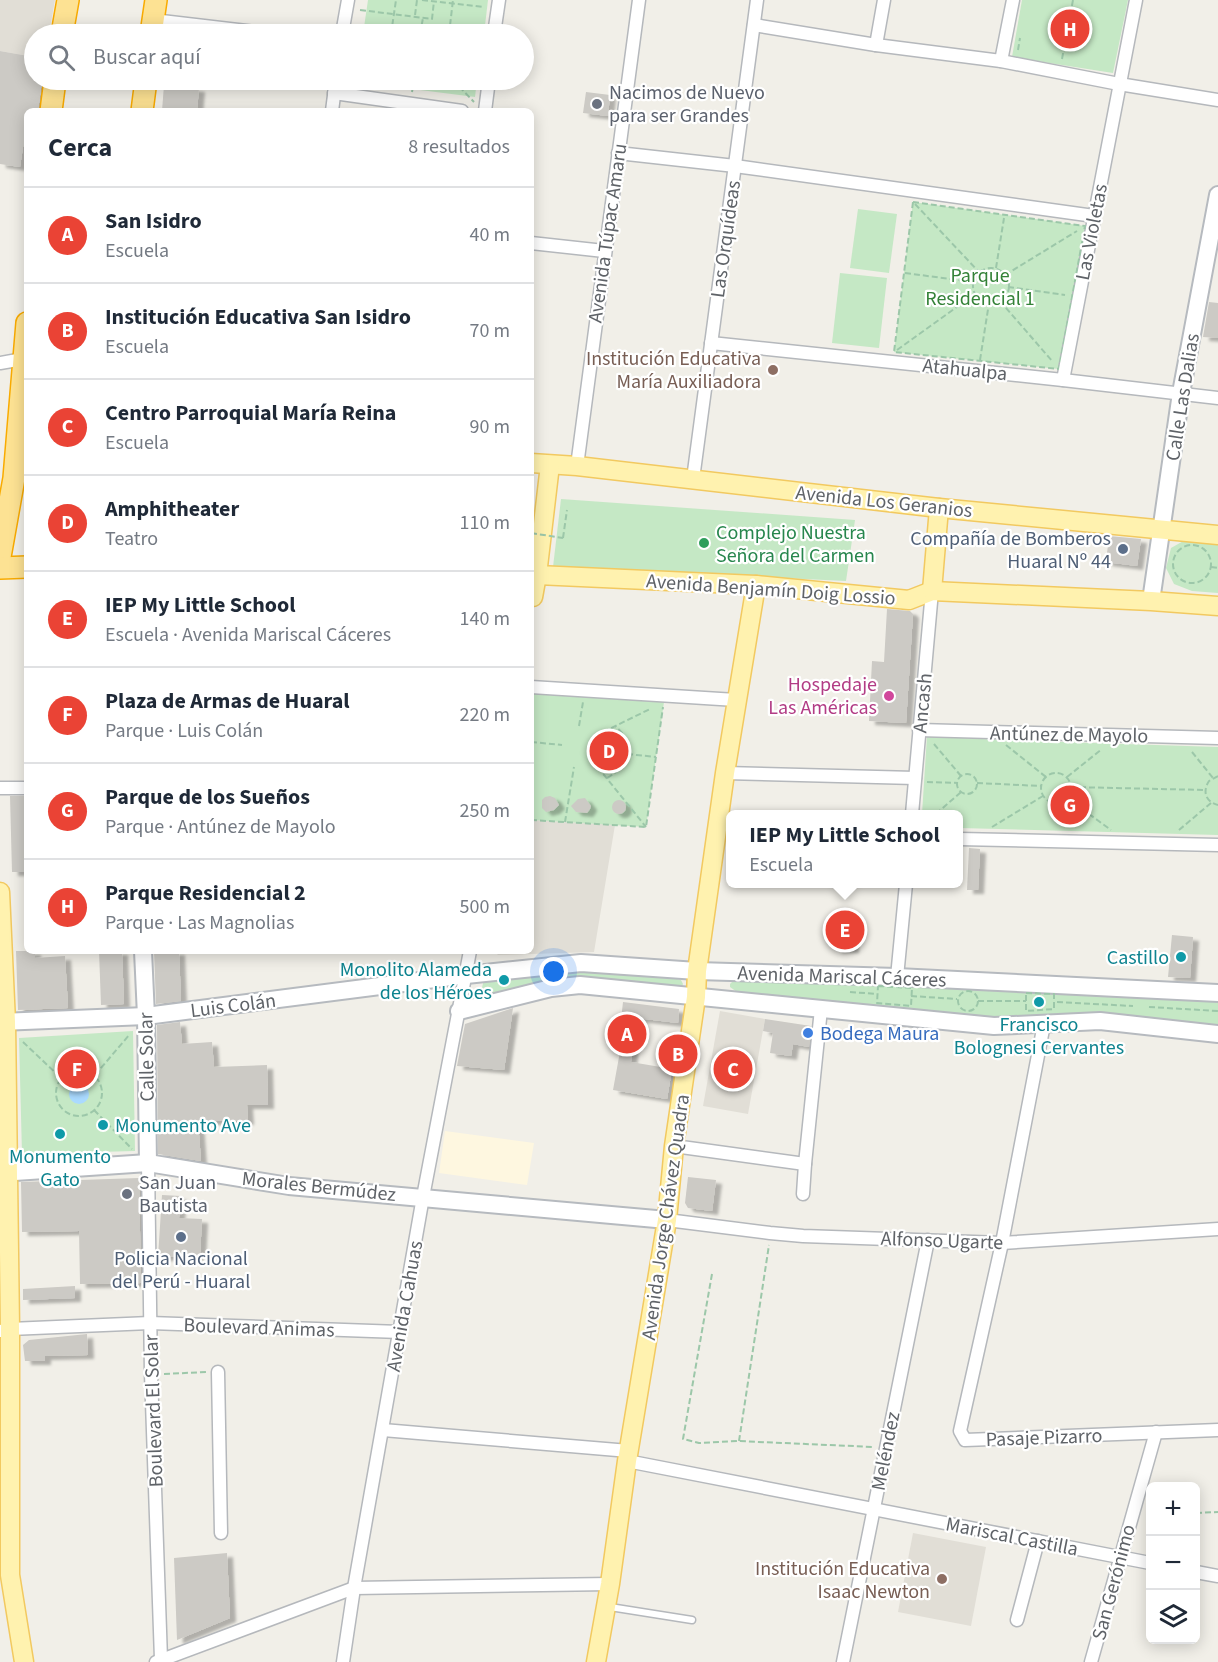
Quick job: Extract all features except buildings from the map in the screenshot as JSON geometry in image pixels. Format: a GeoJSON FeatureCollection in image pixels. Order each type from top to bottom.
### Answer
{"type":"FeatureCollection","features":[{"type":"Feature","properties":{"kind":"highway"},"geometry":{"type":"LineString","coordinates":[[64,24],[68,0]]}},
{"type":"Feature","properties":{"kind":"highway"},"geometry":{"type":"LineString","coordinates":[[51,108],[54,90]]}},
{"type":"Feature","properties":{"kind":"highway"},"geometry":{"type":"LineString","coordinates":[[142,108],[145,90]]}},
{"type":"Feature","properties":{"kind":"highway"},"geometry":{"type":"LineString","coordinates":[[0,557],[14,478],[24,350]]}},
{"type":"Feature","properties":{"kind":"highway"},"geometry":{"type":"LineString","coordinates":[[0,568],[24,567]]}},
{"type":"Feature","properties":{"kind":"main road","name":"Avenida Los Geranios"},"geometry":{"type":"LineString","coordinates":[[534,463],[577,466],[939,508],[1218,535]]}},
{"type":"Feature","properties":{"kind":"main road"},"geometry":{"type":"LineString","coordinates":[[534,590],[550,465]]}},
{"type":"Feature","properties":{"kind":"main road"},"geometry":{"type":"LineString","coordinates":[[932,591],[939,508]]}},
{"type":"Feature","properties":{"kind":"main road","name":"Avenida Benjamín Doig Lossio"},"geometry":{"type":"LineString","coordinates":[[537,574],[756,585],[909,600],[932,591],[1218,606]]}},
{"type":"Feature","properties":{"kind":"main road","name":"Avenida Jorge Chávez Quadra"},"geometry":{"type":"LineString","coordinates":[[596,1662],[667,1220],[674,1146],[696,997],[697,971],[736,700],[756,585]]}},
{"type":"Feature","properties":{"kind":"main road"},"geometry":{"type":"LineString","coordinates":[[0,892],[3,1022],[5,1575],[24,1662]]}},
{"type":"Feature","properties":{"kind":"street","name":"Avenida Túpac Amaru"},"geometry":{"type":"LineString","coordinates":[[577,466],[639,0]]}},
{"type":"Feature","properties":{"kind":"street","name":"Las Orquídeas"},"geometry":{"type":"LineString","coordinates":[[693,479],[757,0]]}},
{"type":"Feature","properties":{"kind":"street"},"geometry":{"type":"LineString","coordinates":[[876,45],[884,0]]}},
{"type":"Feature","properties":{"kind":"street"},"geometry":{"type":"LineString","coordinates":[[1001,61],[1013,0]]}},
{"type":"Feature","properties":{"kind":"street","name":"Las Violetas"},"geometry":{"type":"LineString","coordinates":[[1061,374],[1136,0]]}},
{"type":"Feature","properties":{"kind":"street"},"geometry":{"type":"LineString","coordinates":[[344,24],[347,4]]}},
{"type":"Feature","properties":{"kind":"street"},"geometry":{"type":"LineString","coordinates":[[495,24],[498,4]]}},
{"type":"Feature","properties":{"kind":"street"},"geometry":{"type":"LineString","coordinates":[[154,18],[199,24]]}},
{"type":"Feature","properties":{"kind":"street"},"geometry":{"type":"LineString","coordinates":[[754,25],[876,45],[1001,61],[1218,100]]}},
{"type":"Feature","properties":{"kind":"street"},"geometry":{"type":"LineString","coordinates":[[332,108],[334,90]]}},
{"type":"Feature","properties":{"kind":"street"},"geometry":{"type":"LineString","coordinates":[[485,108],[488,90]]}},
{"type":"Feature","properties":{"kind":"street"},"geometry":{"type":"LineString","coordinates":[[334,93],[441,108]]}},
{"type":"Feature","properties":{"kind":"street"},"geometry":{"type":"LineString","coordinates":[[618,153],[735,166],[1094,216]]}},
{"type":"Feature","properties":{"kind":"street","name":"Calle Las Dalias"},"geometry":{"type":"LineString","coordinates":[[1151,601],[1181,393],[1217,205]]}},
{"type":"Feature","properties":{"kind":"street"},"geometry":{"type":"LineString","coordinates":[[534,243],[604,251]]}},
{"type":"Feature","properties":{"kind":"street","name":"Atahualpa"},"geometry":{"type":"LineString","coordinates":[[711,343],[1061,374],[1218,398]]}},
{"type":"Feature","properties":{"kind":"street"},"geometry":{"type":"LineString","coordinates":[[0,363],[23,359]]}},
{"type":"Feature","properties":{"kind":"street","name":"Ancash"},"geometry":{"type":"LineString","coordinates":[[913,810],[920,780],[919,730],[932,591]]}},
{"type":"Feature","properties":{"kind":"street"},"geometry":{"type":"LineString","coordinates":[[534,687],[736,700]]}},
{"type":"Feature","properties":{"kind":"street","name":"Antúnez de Mayolo"},"geometry":{"type":"LineString","coordinates":[[919,730],[1218,738]]}},
{"type":"Feature","properties":{"kind":"street"},"geometry":{"type":"LineString","coordinates":[[725,773],[920,780]]}},
{"type":"Feature","properties":{"kind":"street"},"geometry":{"type":"LineString","coordinates":[[0,788],[24,788]]}},
{"type":"Feature","properties":{"kind":"street"},"geometry":{"type":"LineString","coordinates":[[963,839],[1218,845]]}},
{"type":"Feature","properties":{"kind":"street"},"geometry":{"type":"LineString","coordinates":[[897,977],[906,888]]}},
{"type":"Feature","properties":{"kind":"street","name":"Calle Solar"},"geometry":{"type":"LineString","coordinates":[[143,954],[148,1163]]}},
{"type":"Feature","properties":{"kind":"street","name":"Avenida Cahuas"},"geometry":{"type":"LineString","coordinates":[[342,1662],[423,1197],[470,954]]}},
{"type":"Feature","properties":{"kind":"street","name":"Avenida Mariscal Cáceres"},"geometry":{"type":"LineString","coordinates":[[466,975],[581,963],[697,971],[897,977],[1218,993]]}},
{"type":"Feature","properties":{"kind":"street","name":"Luis Colán"},"geometry":{"type":"LineString","coordinates":[[3,1022],[146,1016],[466,975]]}},
{"type":"Feature","properties":{"kind":"street"},"geometry":{"type":"LineString","coordinates":[[459,1011],[551,988],[580,985],[994,1026],[1100,1021],[1218,1034]]}},
{"type":"Feature","properties":{"kind":"street"},"geometry":{"type":"LineString","coordinates":[[803,1194],[820,1009]]}},
{"type":"Feature","properties":{"kind":"street"},"geometry":{"type":"LineString","coordinates":[[1002,1243],[1044,1024]]}},
{"type":"Feature","properties":{"kind":"street"},"geometry":{"type":"LineString","coordinates":[[674,1146],[805,1164]]}},
{"type":"Feature","properties":{"kind":"street","name":"Morales Bermúdez"},"geometry":{"type":"LineString","coordinates":[[4,1173],[148,1163],[289,1186],[667,1220]]}},
{"type":"Feature","properties":{"kind":"street","name":"Boulevard El Solar"},"geometry":{"type":"LineString","coordinates":[[148,1163],[158,1661]]}},
{"type":"Feature","properties":{"kind":"street","name":"Alfonso Ugarte"},"geometry":{"type":"LineString","coordinates":[[667,1220],[770,1233],[1002,1243],[1218,1229]]}},
{"type":"Feature","properties":{"kind":"street","name":"Meléndez"},"geometry":{"type":"LineString","coordinates":[[843,1662],[928,1240]]}},
{"type":"Feature","properties":{"kind":"street","name":"Pasaje Pizarro"},"geometry":{"type":"LineString","coordinates":[[1002,1243],[960,1431],[965,1440],[1218,1430]]}},
{"type":"Feature","properties":{"kind":"street","name":"Boulevard Animas"},"geometry":{"type":"LineString","coordinates":[[5,1330],[150,1323],[400,1332]]}},
{"type":"Feature","properties":{"kind":"street"},"geometry":{"type":"LineString","coordinates":[[218,1372],[221,1533]]}},
{"type":"Feature","properties":{"kind":"street","name":"Mariscal Castilla"},"geometry":{"type":"LineString","coordinates":[[383,1430],[628,1456],[873,1509],[1146,1562]]}},
{"type":"Feature","properties":{"kind":"street","name":"San Gerónimo"},"geometry":{"type":"LineString","coordinates":[[1091,1662],[1156,1432]]}},
{"type":"Feature","properties":{"kind":"street"},"geometry":{"type":"LineString","coordinates":[[1017,1620],[1038,1541]]}},
{"type":"Feature","properties":{"kind":"street"},"geometry":{"type":"LineString","coordinates":[[1200,1573],[1218,1576]]}},
{"type":"Feature","properties":{"kind":"street"},"geometry":{"type":"LineString","coordinates":[[158,1661],[354,1588],[610,1584]]}},
{"type":"Feature","properties":{"kind":"lane"},"geometry":{"type":"LineString","coordinates":[[606,1606],[692,1620]]}},
{"type":"Feature","properties":{"kind":"path"},"geometry":{"type":"LineString","coordinates":[[392,24],[396,0]]}},
{"type":"Feature","properties":{"kind":"path"},"geometry":{"type":"LineString","coordinates":[[415,16],[417,0]]}},
{"type":"Feature","properties":{"kind":"path"},"geometry":{"type":"LineString","coordinates":[[424,0],[498,4]]}},
{"type":"Feature","properties":{"kind":"path"},"geometry":{"type":"LineString","coordinates":[[1062,60],[1072,0]]}},
{"type":"Feature","properties":{"kind":"path"},"geometry":{"type":"LineString","coordinates":[[347,4],[432,19],[434,1]]}},
{"type":"Feature","properties":{"kind":"path"},"geometry":{"type":"LineString","coordinates":[[449,24],[452,2]]}},
{"type":"Feature","properties":{"kind":"path"},"geometry":{"type":"LineString","coordinates":[[422,24],[423,18]]}},
{"type":"Feature","properties":{"kind":"path"},"geometry":{"type":"LineString","coordinates":[[1017,54],[1022,32]]}},
{"type":"Feature","properties":{"kind":"path"},"geometry":{"type":"LineString","coordinates":[[463,90],[475,103]]}},
{"type":"Feature","properties":{"kind":"path"},"geometry":{"type":"LineString","coordinates":[[913,202],[1085,226]]}},
{"type":"Feature","properties":{"kind":"path"},"geometry":{"type":"LineString","coordinates":[[913,202],[979,272]]}},
{"type":"Feature","properties":{"kind":"path"},"geometry":{"type":"LineString","coordinates":[[894,352],[913,202]]}},
{"type":"Feature","properties":{"kind":"path"},"geometry":{"type":"LineString","coordinates":[[996,268],[1005,215]]}},
{"type":"Feature","properties":{"kind":"path"},"geometry":{"type":"LineString","coordinates":[[1005,275],[1085,226]]}},
{"type":"Feature","properties":{"kind":"path"},"geometry":{"type":"LineString","coordinates":[[1061,374],[1085,226]]}},
{"type":"Feature","properties":{"kind":"path"},"geometry":{"type":"LineString","coordinates":[[996,268],[1005,275],[1008,287],[1000,301],[988,303],[975,294],[973,282],[979,272],[996,268]]}},
{"type":"Feature","properties":{"kind":"path"},"geometry":{"type":"LineString","coordinates":[[903,273],[973,282]]}},
{"type":"Feature","properties":{"kind":"path"},"geometry":{"type":"LineString","coordinates":[[1008,287],[1072,296]]}},
{"type":"Feature","properties":{"kind":"path"},"geometry":{"type":"LineString","coordinates":[[894,352],[975,294]]}},
{"type":"Feature","properties":{"kind":"path"},"geometry":{"type":"LineString","coordinates":[[1000,301],[1061,374]]}},
{"type":"Feature","properties":{"kind":"path"},"geometry":{"type":"LineString","coordinates":[[980,361],[988,303]]}},
{"type":"Feature","properties":{"kind":"path"},"geometry":{"type":"LineString","coordinates":[[894,352],[1061,374]]}},
{"type":"Feature","properties":{"kind":"path"},"geometry":{"type":"LineString","coordinates":[[534,533],[563,538],[567,510]]}},
{"type":"Feature","properties":{"kind":"path"},"geometry":{"type":"LineString","coordinates":[[1197,545],[1210,555],[1211,567],[1209,573],[1200,581],[1188,582],[1174,571],[1174,559],[1176,553],[1185,546],[1197,545]]}},
{"type":"Feature","properties":{"kind":"path"},"geometry":{"type":"LineString","coordinates":[[1211,567],[1218,568]]}},
{"type":"Feature","properties":{"kind":"path"},"geometry":{"type":"LineString","coordinates":[[579,726],[584,690]]}},
{"type":"Feature","properties":{"kind":"path"},"geometry":{"type":"LineString","coordinates":[[595,736],[657,705],[665,695]]}},
{"type":"Feature","properties":{"kind":"path"},"geometry":{"type":"LineString","coordinates":[[646,827],[665,695]]}},
{"type":"Feature","properties":{"kind":"path"},"geometry":{"type":"LineString","coordinates":[[607,778],[625,762],[627,754],[626,738],[615,726]]}},
{"type":"Feature","properties":{"kind":"path"},"geometry":{"type":"LineString","coordinates":[[1012,741],[1000,740],[1046,777]]}},
{"type":"Feature","properties":{"kind":"path"},"geometry":{"type":"LineString","coordinates":[[534,742],[562,745]]}},
{"type":"Feature","properties":{"kind":"path"},"geometry":{"type":"LineString","coordinates":[[934,744],[961,776]]}},
{"type":"Feature","properties":{"kind":"path"},"geometry":{"type":"LineString","coordinates":[[1067,777],[1107,744]]}},
{"type":"Feature","properties":{"kind":"path"},"geometry":{"type":"LineString","coordinates":[[1187,746],[1213,778]]}},
{"type":"Feature","properties":{"kind":"path"},"geometry":{"type":"LineString","coordinates":[[627,754],[656,757]]}},
{"type":"Feature","properties":{"kind":"path"},"geometry":{"type":"LineString","coordinates":[[592,760],[646,827]]}},
{"type":"Feature","properties":{"kind":"path"},"geometry":{"type":"LineString","coordinates":[[565,822],[574,767]]}},
{"type":"Feature","properties":{"kind":"path"},"geometry":{"type":"LineString","coordinates":[[1054,773],[1067,777],[1071,787],[1070,795],[1064,801],[1054,803],[1043,796],[1041,786],[1046,777],[1054,773]]}},
{"type":"Feature","properties":{"kind":"path"},"geometry":{"type":"LineString","coordinates":[[941,810],[961,792],[970,793],[975,789],[977,783],[973,776],[967,774],[961,776],[958,786],[961,792]]}},
{"type":"Feature","properties":{"kind":"path"},"geometry":{"type":"LineString","coordinates":[[1218,776],[1209,781],[1205,790],[1211,803],[1218,805]]}},
{"type":"Feature","properties":{"kind":"path"},"geometry":{"type":"LineString","coordinates":[[920,780],[958,783]]}},
{"type":"Feature","properties":{"kind":"path"},"geometry":{"type":"LineString","coordinates":[[977,783],[1041,786]]}},
{"type":"Feature","properties":{"kind":"path"},"geometry":{"type":"LineString","coordinates":[[1071,787],[1205,790]]}},
{"type":"Feature","properties":{"kind":"path"},"geometry":{"type":"LineString","coordinates":[[988,829],[1043,796]]}},
{"type":"Feature","properties":{"kind":"path"},"geometry":{"type":"LineString","coordinates":[[1067,798],[1115,832]]}},
{"type":"Feature","properties":{"kind":"path"},"geometry":{"type":"LineString","coordinates":[[1174,834],[1211,803]]}},
{"type":"Feature","properties":{"kind":"path"},"geometry":{"type":"LineString","coordinates":[[534,820],[646,827]]}},
{"type":"Feature","properties":{"kind":"path"},"geometry":{"type":"LineString","coordinates":[[878,986],[912,988],[911,1006],[877,1003],[878,994],[878,986]]}},
{"type":"Feature","properties":{"kind":"path"},"geometry":{"type":"LineString","coordinates":[[958,999],[967,991],[975,995],[978,1001]]}},
{"type":"Feature","properties":{"kind":"path"},"geometry":{"type":"LineString","coordinates":[[843,992],[878,994]]}},
{"type":"Feature","properties":{"kind":"path"},"geometry":{"type":"LineString","coordinates":[[1026,993],[1054,994],[1054,1002],[1054,1010],[1026,1011],[1026,993]]}},
{"type":"Feature","properties":{"kind":"path"},"geometry":{"type":"LineString","coordinates":[[912,996],[958,999]]}},
{"type":"Feature","properties":{"kind":"path"},"geometry":{"type":"LineString","coordinates":[[958,999],[961,1008],[967,1011],[973,1009],[978,1001]]}},
{"type":"Feature","properties":{"kind":"path"},"geometry":{"type":"LineString","coordinates":[[978,1001],[1026,1002]]}},
{"type":"Feature","properties":{"kind":"path"},"geometry":{"type":"LineString","coordinates":[[1135,1001],[1133,1006],[1135,1011]]}},
{"type":"Feature","properties":{"kind":"path"},"geometry":{"type":"LineString","coordinates":[[1054,1002],[1133,1006]]}},
{"type":"Feature","properties":{"kind":"path"},"geometry":{"type":"LineString","coordinates":[[1146,1012],[1149,1007],[1148,1002]]}},
{"type":"Feature","properties":{"kind":"path"},"geometry":{"type":"LineString","coordinates":[[1149,1007],[1218,1011]]}},
{"type":"Feature","properties":{"kind":"path"},"geometry":{"type":"LineString","coordinates":[[121,1032],[133,1031]]}},
{"type":"Feature","properties":{"kind":"path"},"geometry":{"type":"LineString","coordinates":[[133,1031],[133,1042]]}},
{"type":"Feature","properties":{"kind":"path"},"geometry":{"type":"LineString","coordinates":[[95,1075],[133,1031]]}},
{"type":"Feature","properties":{"kind":"path"},"geometry":{"type":"LineString","coordinates":[[19,1038],[61,1078]]}},
{"type":"Feature","properties":{"kind":"path"},"geometry":{"type":"LineString","coordinates":[[19,1038],[30,1038]]}},
{"type":"Feature","properties":{"kind":"path"},"geometry":{"type":"LineString","coordinates":[[19,1038],[20,1048]]}},
{"type":"Feature","properties":{"kind":"path"},"geometry":{"type":"LineString","coordinates":[[81,1069],[95,1075],[102,1096],[100,1104],[88,1115],[72,1116],[65,1113],[56,1100],[55,1092],[61,1078],[66,1073],[81,1069]]}},
{"type":"Feature","properties":{"kind":"path"},"geometry":{"type":"LineString","coordinates":[[94,1110],[135,1151]]}},
{"type":"Feature","properties":{"kind":"path"},"geometry":{"type":"LineString","coordinates":[[134,1140],[135,1151]]}},
{"type":"Feature","properties":{"kind":"path"},"geometry":{"type":"LineString","coordinates":[[124,1151],[135,1151]]}},
{"type":"Feature","properties":{"kind":"path"},"geometry":{"type":"LineString","coordinates":[[738,1441],[770,1233]]}},
{"type":"Feature","properties":{"kind":"path"},"geometry":{"type":"LineString","coordinates":[[712,1274],[683,1439],[699,1443],[738,1441],[886,1447]]}},
{"type":"Feature","properties":{"kind":"path"},"geometry":{"type":"LineString","coordinates":[[151,1374],[218,1372]]}},
{"type":"Feature","properties":{"kind":"path"},"geometry":{"type":"LineString","coordinates":[[1200,1513],[1218,1512]]}},
{"type":"Feature","properties":{"kind":"shaded area"},"geometry":{"type":"Polygon","coordinates":[[[0,0],[55,0],[51,24],[24,24],[24,55],[0,51],[0,0]]]}},
{"type":"Feature","properties":{"kind":"shaded area"},"geometry":{"type":"Polygon","coordinates":[[[534,820],[615,825],[594,952],[534,954],[534,820]]]}},
{"type":"Feature","properties":{"kind":"shaded area"},"geometry":{"type":"Polygon","coordinates":[[[720,1011],[765,1019],[748,1114],[703,1106],[720,1011]]]}},
{"type":"Feature","properties":{"kind":"shaded area"},"geometry":{"type":"Polygon","coordinates":[[[445,1131],[534,1143],[527,1185],[439,1173],[445,1131]]]}},
{"type":"Feature","properties":{"kind":"shaded area","name":"Institución Educativa Isaac Newton"},"geometry":{"type":"Polygon","coordinates":[[[913,1533],[986,1547],[971,1626],[898,1612],[913,1533]]]}},
{"type":"Feature","properties":{"kind":"green space"},"geometry":{"type":"Polygon","coordinates":[[[368,0],[488,0],[485,24],[364,24],[368,0]]]}},
{"type":"Feature","properties":{"kind":"green space"},"geometry":{"type":"Polygon","coordinates":[[[1022,0],[1128,0],[1113,73],[1012,57],[1022,0]]]}},
{"type":"Feature","properties":{"kind":"green space"},"geometry":{"type":"Polygon","coordinates":[[[420,90],[476,90],[475,97],[420,90]]]}},
{"type":"Feature","properties":{"kind":"green space","name":"Parque Residencial 1"},"geometry":{"type":"Polygon","coordinates":[[[913,202],[1085,226],[1059,369],[894,352],[913,202]]]}},
{"type":"Feature","properties":{"kind":"green space"},"geometry":{"type":"Polygon","coordinates":[[[858,209],[897,214],[889,273],[850,268],[858,209]]]}},
{"type":"Feature","properties":{"kind":"green space"},"geometry":{"type":"Polygon","coordinates":[[[840,273],[887,278],[879,348],[832,343],[840,273]]]}},
{"type":"Feature","properties":{"kind":"green space","name":"Complejo Nuestra Señora del Carmen"},"geometry":{"type":"Polygon","coordinates":[[[561,499],[855,520],[846,581],[553,567],[561,499]]]}},
{"type":"Feature","properties":{"kind":"green space"},"geometry":{"type":"Polygon","coordinates":[[[1187,539],[1218,541],[1218,593],[1192,591],[1174,584],[1166,568],[1171,548],[1187,539]]]}},
{"type":"Feature","properties":{"kind":"green space"},"geometry":{"type":"Polygon","coordinates":[[[534,688],[665,695],[646,827],[534,820],[534,688]]]}},
{"type":"Feature","properties":{"kind":"green space"},"geometry":{"type":"Polygon","coordinates":[[[927,736],[1218,747],[1218,835],[963,828],[963,810],[922,810],[927,736]]]}},
{"type":"Feature","properties":{"kind":"green space"},"geometry":{"type":"Polygon","coordinates":[[[591,970],[677,979],[683,984],[681,988],[565,976],[524,985],[478,1002],[484,980],[591,970]]]}},
{"type":"Feature","properties":{"kind":"green space"},"geometry":{"type":"Polygon","coordinates":[[[736,978],[1218,996],[1218,1026],[1004,1018],[737,992],[730,987],[736,978]]]}},
{"type":"Feature","properties":{"kind":"green space"},"geometry":{"type":"Polygon","coordinates":[[[133,1031],[135,1151],[22,1154],[19,1038],[133,1031]]]}},
{"type":"Feature","properties":{"kind":"water"},"geometry":{"type":"Polygon","coordinates":[[[79,1084],[86,1087],[89,1094],[86,1101],[79,1104],[72,1101],[69,1094],[72,1087],[79,1084]]]}},
{"type":"Feature","properties":{"kind":"place","name":"Parque Residencial 2"},"geometry":{"type":"Point","coordinates":[1070,29]}},
{"type":"Feature","properties":{"kind":"place","name":"Nacimos de Nuevo para ser Grandes"},"geometry":{"type":"Point","coordinates":[597,104]}},
{"type":"Feature","properties":{"kind":"place","name":"Institución Educativa María Auxiliadora"},"geometry":{"type":"Point","coordinates":[773,370]}},
{"type":"Feature","properties":{"kind":"place","name":"Complejo Nuestra Señora del Carmen"},"geometry":{"type":"Point","coordinates":[704,543]}},
{"type":"Feature","properties":{"kind":"place","name":"Compañía de Bomberos Huaral Nº 44"},"geometry":{"type":"Point","coordinates":[1123,549]}},
{"type":"Feature","properties":{"kind":"place","name":"Hospedaje Las Américas"},"geometry":{"type":"Point","coordinates":[889,696]}},
{"type":"Feature","properties":{"kind":"place","name":"Amphitheater"},"geometry":{"type":"Point","coordinates":[609,751]}},
{"type":"Feature","properties":{"kind":"place","name":"Parque de los Sueños"},"geometry":{"type":"Point","coordinates":[1070,805]}},
{"type":"Feature","properties":{"kind":"place","name":"IEP My Little School"},"geometry":{"type":"Point","coordinates":[845,930]}},
{"type":"Feature","properties":{"kind":"place","name":"Castillo"},"geometry":{"type":"Point","coordinates":[1181,957]}},
{"type":"Feature","properties":{"kind":"place","name":"Monolito Alameda de los Héroes"},"geometry":{"type":"Point","coordinates":[504,980]}},
{"type":"Feature","properties":{"kind":"place","name":"Francisco Bolognesi Cervantes"},"geometry":{"type":"Point","coordinates":[1039,1002]}},
{"type":"Feature","properties":{"kind":"place","name":"Bodega Maura"},"geometry":{"type":"Point","coordinates":[808,1033]}},
{"type":"Feature","properties":{"kind":"place","name":"San Isidro"},"geometry":{"type":"Point","coordinates":[627,1034]}},
{"type":"Feature","properties":{"kind":"place","name":"Institución Educativa San Isidro"},"geometry":{"type":"Point","coordinates":[678,1054]}},
{"type":"Feature","properties":{"kind":"place","name":"Plaza de Armas de Huaral"},"geometry":{"type":"Point","coordinates":[77,1069]}},
{"type":"Feature","properties":{"kind":"place","name":"Centro Parroquial María Reina"},"geometry":{"type":"Point","coordinates":[733,1069]}},
{"type":"Feature","properties":{"kind":"place","name":"Monumento Ave"},"geometry":{"type":"Point","coordinates":[103,1125]}},
{"type":"Feature","properties":{"kind":"place","name":"Monumento Gato"},"geometry":{"type":"Point","coordinates":[60,1134]}},
{"type":"Feature","properties":{"kind":"place","name":"San Juan Bautista"},"geometry":{"type":"Point","coordinates":[127,1194]}},
{"type":"Feature","properties":{"kind":"place","name":"Policia Nacional del Perú - Huaral"},"geometry":{"type":"Point","coordinates":[181,1237]}},
{"type":"Feature","properties":{"kind":"place","name":"Institución Educativa Isaac Newton"},"geometry":{"type":"Point","coordinates":[942,1579]}}]}
